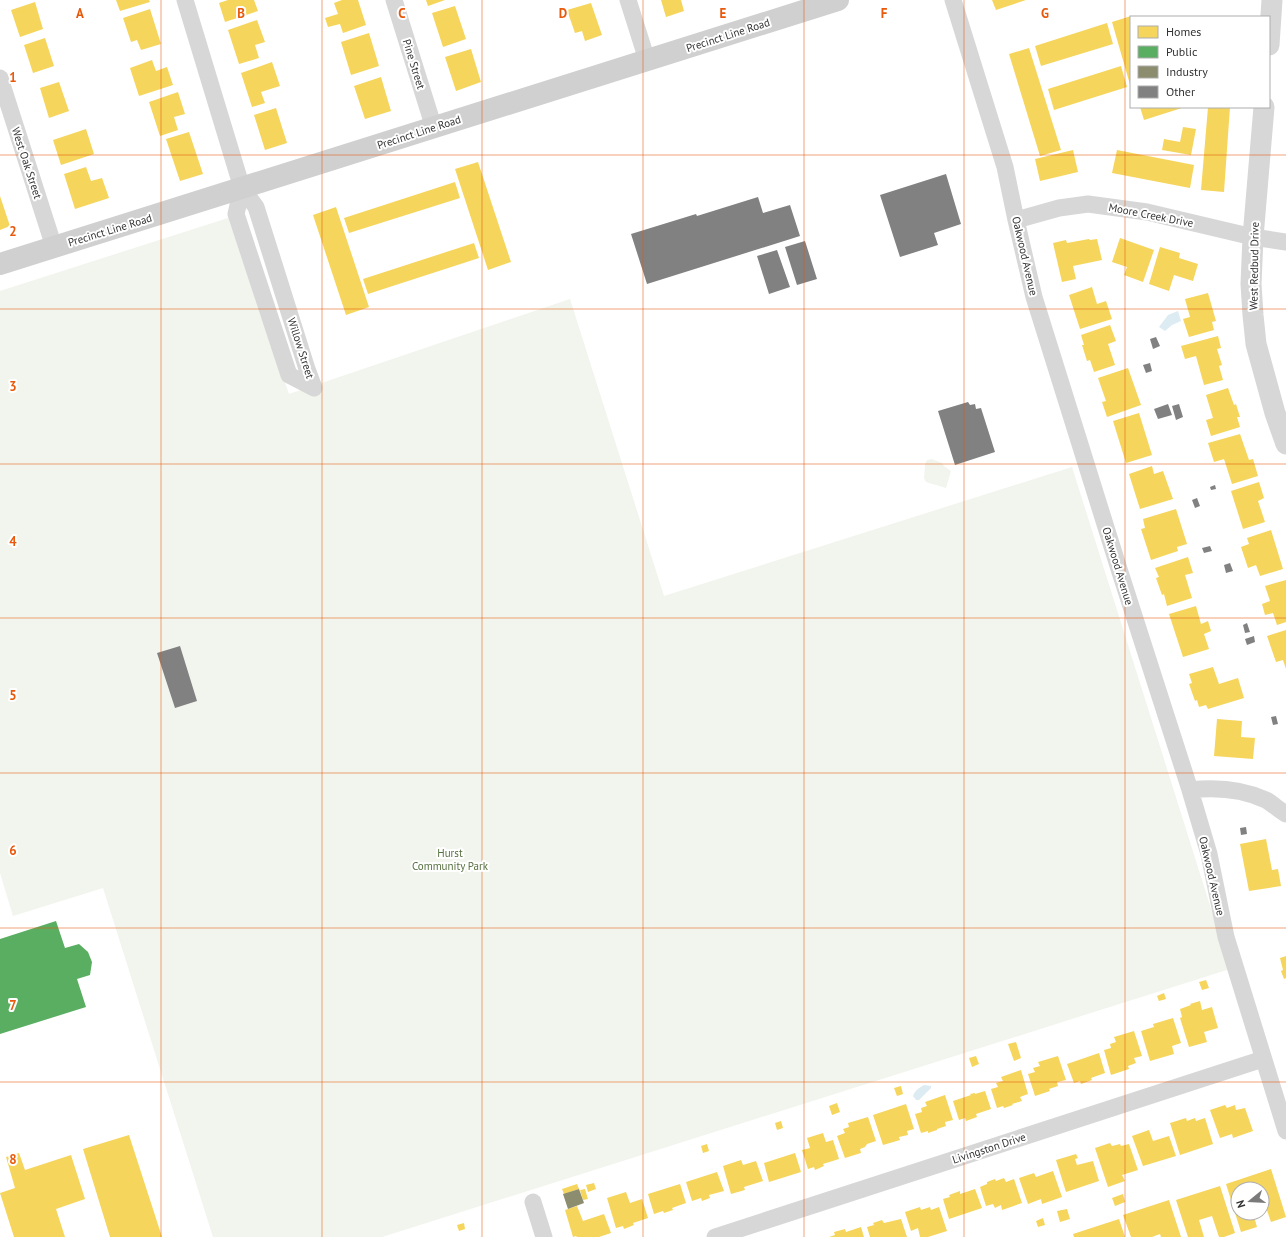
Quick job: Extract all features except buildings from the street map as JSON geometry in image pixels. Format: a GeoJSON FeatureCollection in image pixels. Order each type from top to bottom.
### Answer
{"type":"FeatureCollection","features":[{"type":"Feature","properties":{"kind":"main road","name":"Precinct Line Road"},"geometry":{"type":"LineString","coordinates":[[0,264],[838,0]]}},
{"type":"Feature","properties":{"kind":"street","name":"Willow Street"},"geometry":{"type":"LineString","coordinates":[[185,0],[242,188],[256,207],[314,388],[289,375],[236,214],[242,188]]}},
{"type":"Feature","properties":{"kind":"street","name":"Pine Street"},"geometry":{"type":"LineString","coordinates":[[394,0],[434,128]]}},
{"type":"Feature","properties":{"kind":"street"},"geometry":{"type":"LineString","coordinates":[[628,0],[647,60]]}},
{"type":"Feature","properties":{"kind":"street","name":"Oakwood Avenue"},"geometry":{"type":"LineString","coordinates":[[953,0],[1005,167],[1034,297],[1121,577],[1190,790],[1208,854],[1226,938],[1286,1131]]}},
{"type":"Feature","properties":{"kind":"street"},"geometry":{"type":"LineString","coordinates":[[1270,30],[1272,0]]}},
{"type":"Feature","properties":{"kind":"street","name":"West Oak Street"},"geometry":{"type":"LineString","coordinates":[[0,78],[54,247]]}},
{"type":"Feature","properties":{"kind":"street","name":"West Redbud Drive"},"geometry":{"type":"LineString","coordinates":[[1264,108],[1253,237],[1251,284],[1256,344],[1275,413],[1286,444]]}},
{"type":"Feature","properties":{"kind":"street","name":"Moore Creek Drive"},"geometry":{"type":"LineString","coordinates":[[1016,220],[1060,208],[1088,204],[1147,212],[1253,237],[1286,242]]}},
{"type":"Feature","properties":{"kind":"street"},"geometry":{"type":"LineString","coordinates":[[1190,790],[1206,788],[1245,792],[1267,801],[1286,814]]}},
{"type":"Feature","properties":{"kind":"street","name":"Livingston Drive"},"geometry":{"type":"LineString","coordinates":[[715,1237],[1263,1059]]}},
{"type":"Feature","properties":{"kind":"street"},"geometry":{"type":"LineString","coordinates":[[533,1202],[544,1237]]}},
{"type":"Feature","properties":{"kind":"green space","name":"Hurst Community Park"},"geometry":{"type":"Polygon","coordinates":[[[228,218],[289,394],[570,299],[664,596],[1072,467],[1230,969],[382,1237],[213,1237],[103,888],[13,916],[0,873],[0,291],[228,218]]]}},
{"type":"Feature","properties":{"kind":"green space"},"geometry":{"type":"Polygon","coordinates":[[[932,459],[942,463],[951,471],[946,488],[926,482],[924,478],[926,462],[927,460],[932,459]]]}},
{"type":"Feature","properties":{"kind":"shaded area"},"geometry":{"type":"Polygon","coordinates":[[[1178,311],[1181,321],[1172,325],[1165,331],[1159,327],[1168,315],[1178,311]]]}},
{"type":"Feature","properties":{"kind":"shaded area"},"geometry":{"type":"Polygon","coordinates":[[[924,1085],[931,1086],[931,1088],[919,1100],[916,1100],[913,1096],[914,1094],[917,1089],[924,1085]]]}}]}
